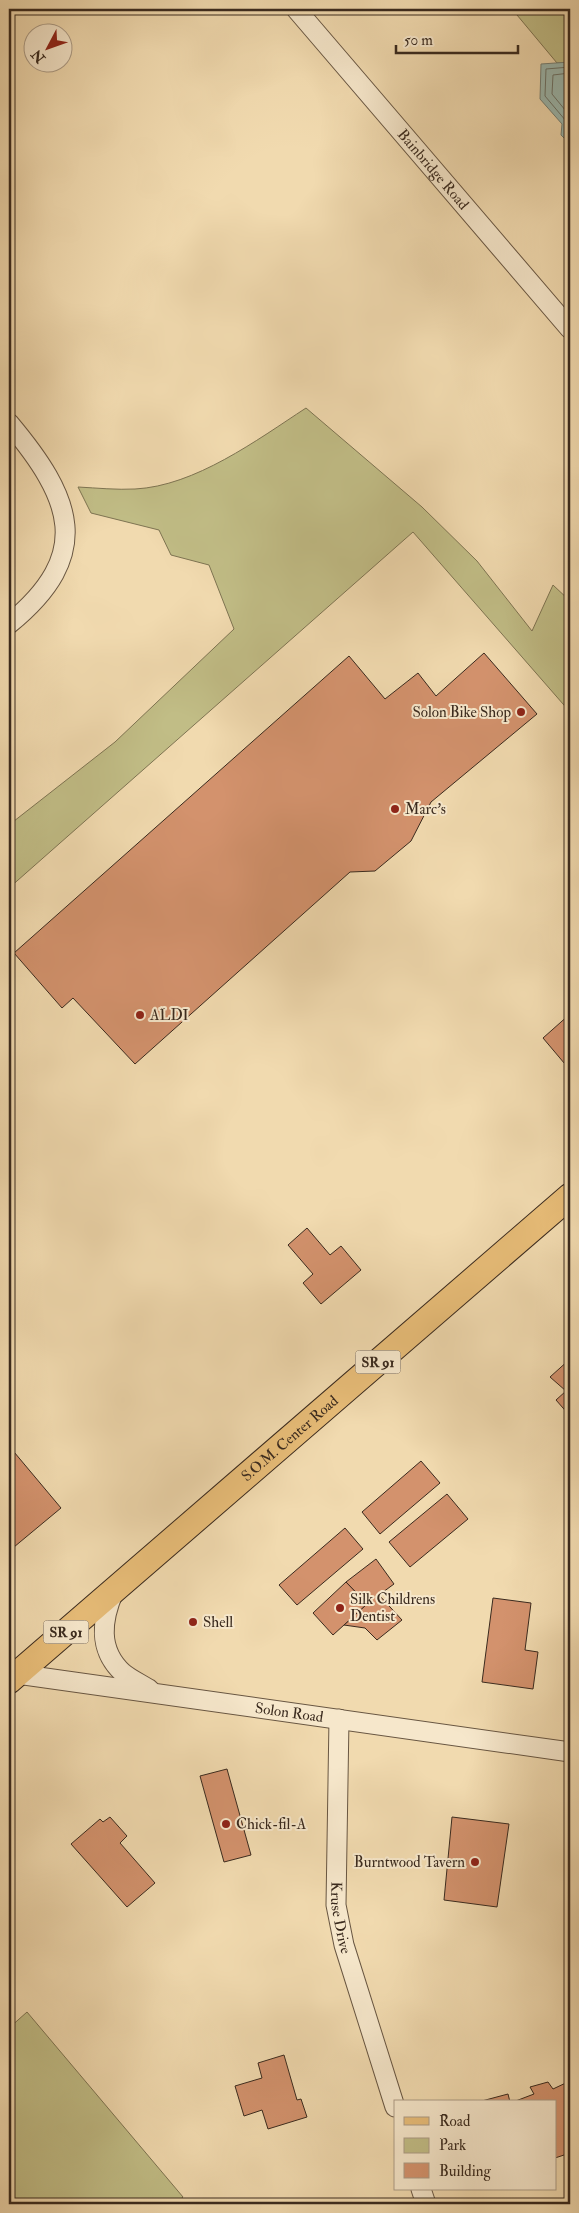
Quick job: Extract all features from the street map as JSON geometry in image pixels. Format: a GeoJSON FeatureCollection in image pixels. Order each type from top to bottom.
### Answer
{"type":"FeatureCollection","features":[{"type":"Feature","properties":{"kind":"main road","name":"S.O.M. Center Road"},"geometry":{"type":"LineString","coordinates":[[12,1676],[570,1196]]}},
{"type":"Feature","properties":{"kind":"street","name":"Bainbridge Road"},"geometry":{"type":"LineString","coordinates":[[296,9],[570,329]]}},
{"type":"Feature","properties":{"kind":"street"},"geometry":{"type":"LineString","coordinates":[[9,424],[36,455],[50,479],[66,520],[65,539],[61,554],[45,589],[30,607],[9,624]]}},
{"type":"Feature","properties":{"kind":"street"},"geometry":{"type":"LineString","coordinates":[[114,1590],[105,1612],[102,1634],[110,1656],[122,1672],[156,1694]]}},
{"type":"Feature","properties":{"kind":"street","name":"Solon Road"},"geometry":{"type":"LineString","coordinates":[[12,1676],[156,1694],[570,1752]]}},
{"type":"Feature","properties":{"kind":"street","name":"Kruse Drive"},"geometry":{"type":"LineString","coordinates":[[339,1719],[336,1905],[344,1945],[394,2104]]}},
{"type":"Feature","properties":{"kind":"street"},"geometry":{"type":"LineString","coordinates":[[421,2190],[426,2204]]}},
{"type":"Feature","properties":{"kind":"green space"},"geometry":{"type":"Polygon","coordinates":[[[512,9],[570,9],[570,62],[557,63],[512,9]]]}},
{"type":"Feature","properties":{"kind":"green space"},"geometry":{"type":"Polygon","coordinates":[[[306,408],[422,507],[477,561],[532,631],[553,585],[570,601],[570,712],[413,532],[9,888],[9,825],[115,742],[234,629],[209,565],[171,555],[159,530],[91,513],[78,487],[135,489],[158,486],[180,480],[246,447],[306,408]]]}},
{"type":"Feature","properties":{"kind":"green space"},"geometry":{"type":"Polygon","coordinates":[[[27,2012],[183,2197],[175,2204],[9,2204],[9,2028],[27,2012]]]}},
{"type":"Feature","properties":{"kind":"water"},"geometry":{"type":"Polygon","coordinates":[[[570,62],[570,144],[561,135],[562,124],[540,99],[541,64],[570,62]]]}},
{"type":"Feature","properties":{"kind":"building"},"geometry":{"type":"Polygon","coordinates":[[[484,653],[537,714],[431,802],[411,841],[375,871],[350,872],[135,1064],[73,998],[62,1008],[14,953],[349,656],[385,699],[418,673],[436,696],[484,653]]]}},
{"type":"Feature","properties":{"kind":"building"},"geometry":{"type":"Polygon","coordinates":[[[570,1014],[570,1070],[543,1038],[570,1014]]]}},
{"type":"Feature","properties":{"kind":"building"},"geometry":{"type":"Polygon","coordinates":[[[307,1228],[330,1255],[341,1246],[361,1270],[321,1304],[303,1283],[313,1274],[288,1245],[307,1228]]]}},
{"type":"Feature","properties":{"kind":"building"},"geometry":{"type":"Polygon","coordinates":[[[570,1359],[570,1416],[556,1400],[566,1391],[550,1377],[570,1359]]]}},
{"type":"Feature","properties":{"kind":"building"},"geometry":{"type":"Polygon","coordinates":[[[9,1446],[61,1508],[14,1547],[9,1541],[9,1446]]]}},
{"type":"Feature","properties":{"kind":"building"},"geometry":{"type":"Polygon","coordinates":[[[421,1461],[440,1483],[380,1534],[362,1512],[421,1461]]]}},
{"type":"Feature","properties":{"kind":"building"},"geometry":{"type":"Polygon","coordinates":[[[447,1494],[468,1519],[410,1567],[389,1542],[447,1494]]]}},
{"type":"Feature","properties":{"kind":"building"},"geometry":{"type":"Polygon","coordinates":[[[345,1528],[363,1549],[297,1605],[279,1585],[345,1528]]]}},
{"type":"Feature","properties":{"kind":"building"},"geometry":{"type":"Polygon","coordinates":[[[376,1559],[394,1584],[379,1595],[402,1620],[377,1640],[365,1628],[344,1625],[367,1604],[346,1582],[376,1559]]]}},
{"type":"Feature","properties":{"kind":"building","name":"Silk Childrens Dentist"},"geometry":{"type":"Polygon","coordinates":[[[346,1582],[367,1604],[333,1635],[313,1613],[346,1582]]]}},
{"type":"Feature","properties":{"kind":"building"},"geometry":{"type":"Polygon","coordinates":[[[493,1598],[531,1603],[525,1650],[538,1652],[533,1689],[482,1682],[493,1598]]]}},
{"type":"Feature","properties":{"kind":"building"},"geometry":{"type":"Polygon","coordinates":[[[227,1769],[251,1855],[224,1862],[200,1776],[227,1769]]]}},
{"type":"Feature","properties":{"kind":"building"},"geometry":{"type":"Polygon","coordinates":[[[110,1817],[127,1836],[120,1843],[155,1883],[127,1907],[71,1844],[100,1819],[103,1822],[110,1817]]]}},
{"type":"Feature","properties":{"kind":"building","name":"Burntwood Tavern"},"geometry":{"type":"Polygon","coordinates":[[[452,1817],[509,1824],[497,1907],[444,1900],[452,1817]]]}},
{"type":"Feature","properties":{"kind":"building"},"geometry":{"type":"Polygon","coordinates":[[[284,2055],[297,2100],[301,2099],[307,2117],[268,2129],[262,2110],[244,2116],[235,2086],[262,2078],[258,2063],[284,2055]]]}},
{"type":"Feature","properties":{"kind":"building"},"geometry":{"type":"Polygon","coordinates":[[[570,2081],[570,2153],[556,2158],[556,2100],[518,2100],[534,2094],[530,2087],[548,2082],[553,2089],[570,2081]]]}},
{"type":"Feature","properties":{"kind":"building"},"geometry":{"type":"Polygon","coordinates":[[[508,2094],[510,2100],[486,2100],[508,2094]]]}},
{"type":"Feature","properties":{"kind":"place","name":"Solon Bike Shop"},"geometry":{"type":"Point","coordinates":[521,712]}},
{"type":"Feature","properties":{"kind":"place","name":"Marc's"},"geometry":{"type":"Point","coordinates":[395,809]}},
{"type":"Feature","properties":{"kind":"place","name":"ALDI"},"geometry":{"type":"Point","coordinates":[140,1015]}},
{"type":"Feature","properties":{"kind":"place","name":"Silk Childrens Dentist"},"geometry":{"type":"Point","coordinates":[340,1608]}},
{"type":"Feature","properties":{"kind":"place","name":"Shell"},"geometry":{"type":"Point","coordinates":[193,1622]}},
{"type":"Feature","properties":{"kind":"place","name":"Chick-fil-A"},"geometry":{"type":"Point","coordinates":[226,1824]}},
{"type":"Feature","properties":{"kind":"place","name":"Burntwood Tavern"},"geometry":{"type":"Point","coordinates":[475,1862]}}]}
